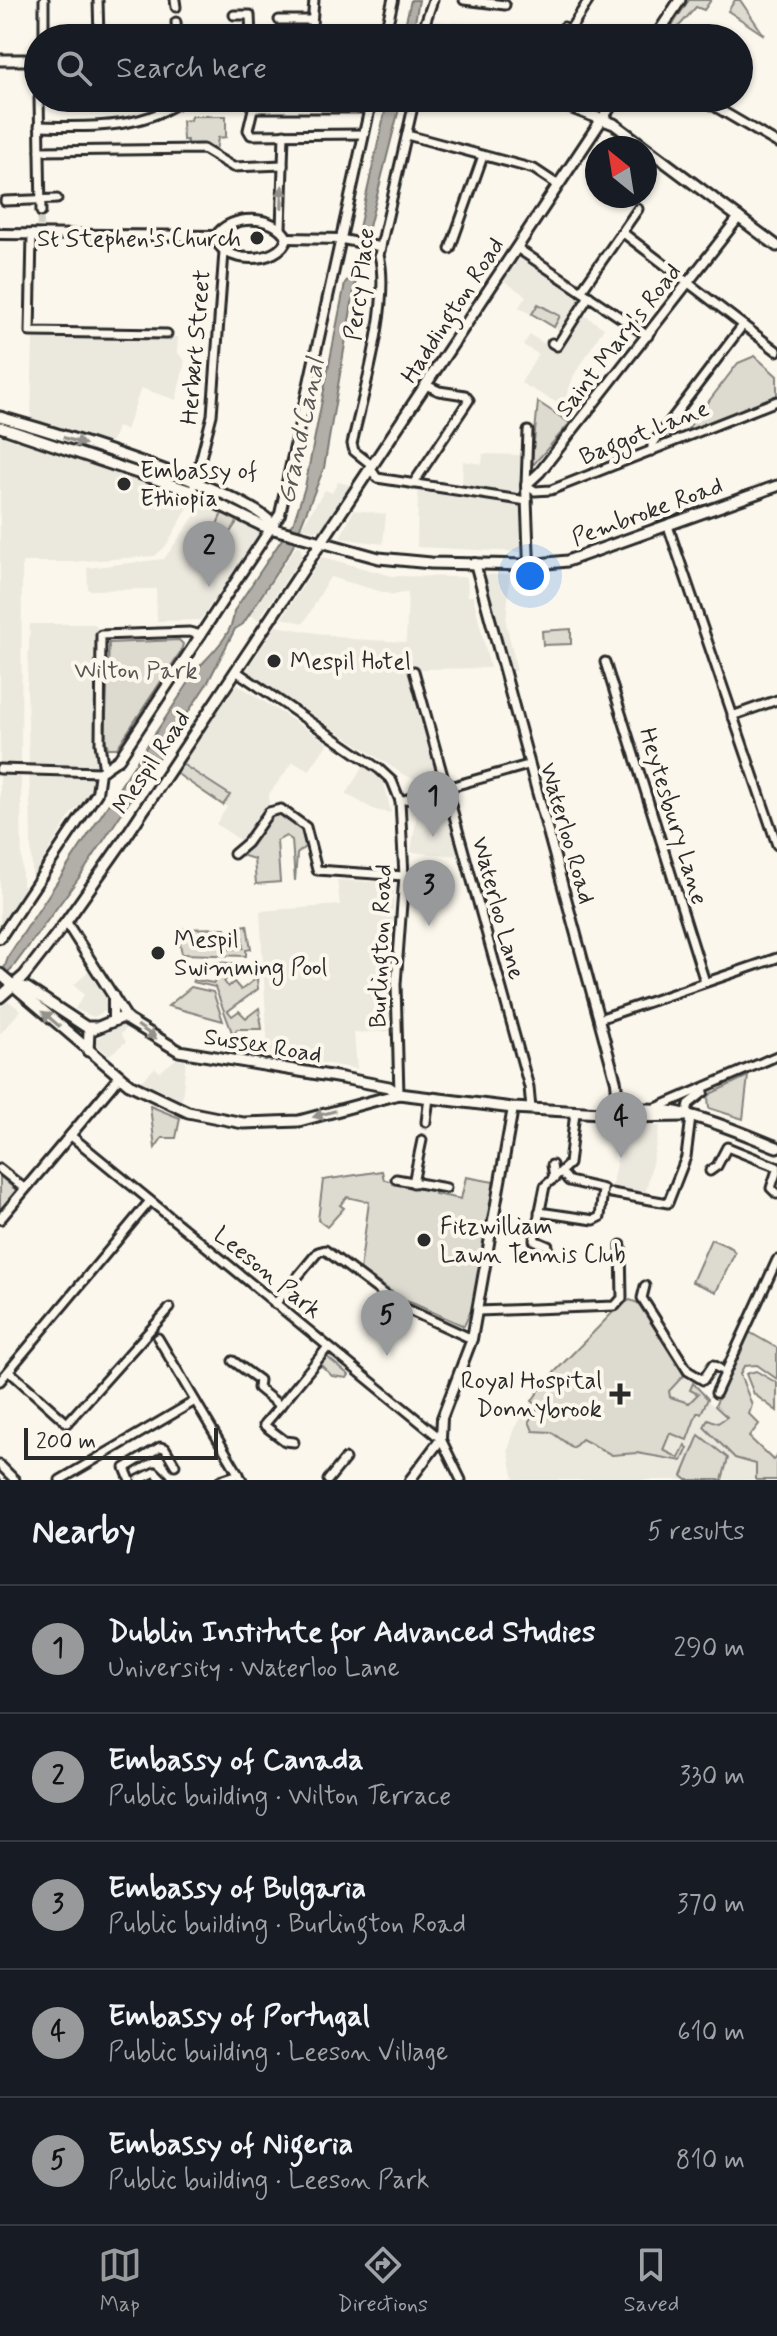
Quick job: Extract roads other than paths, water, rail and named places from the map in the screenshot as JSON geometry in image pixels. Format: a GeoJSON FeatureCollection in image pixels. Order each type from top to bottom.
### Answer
{"type":"FeatureCollection","features":[{"type":"Feature","properties":{"kind":"main road"},"geometry":{"type":"LineString","coordinates":[[664,24],[680,0]]}},
{"type":"Feature","properties":{"kind":"main road"},"geometry":{"type":"LineString","coordinates":[[0,60],[24,60]]}},
{"type":"Feature","properties":{"kind":"main road"},"geometry":{"type":"LineString","coordinates":[[586,112],[603,118],[777,246]]}},
{"type":"Feature","properties":{"kind":"main road","name":"Haddington Road"},"geometry":{"type":"LineString","coordinates":[[321,544],[607,112]]}},
{"type":"Feature","properties":{"kind":"main road"},"geometry":{"type":"LineString","coordinates":[[0,417],[98,460],[193,486]]}},
{"type":"Feature","properties":{"kind":"main road"},"geometry":{"type":"LineString","coordinates":[[0,427],[100,449],[193,486]]}},
{"type":"Feature","properties":{"kind":"main road"},"geometry":{"type":"LineString","coordinates":[[98,460],[100,449]]}},
{"type":"Feature","properties":{"kind":"main road","name":"Pembroke Road"},"geometry":{"type":"LineString","coordinates":[[193,486],[263,526],[279,528],[321,544],[386,559],[529,565],[567,561],[777,486]]}},
{"type":"Feature","properties":{"kind":"main road","name":"Mespil Road"},"geometry":{"type":"LineString","coordinates":[[0,997],[7,980],[66,922],[321,544]]}},
{"type":"Feature","properties":{"kind":"main road"},"geometry":{"type":"LineString","coordinates":[[7,980],[27,988],[86,1027],[127,1018]]}},
{"type":"Feature","properties":{"kind":"main road"},"geometry":{"type":"LineString","coordinates":[[7,980],[120,1076],[153,1098],[188,1112],[243,1123],[299,1121],[399,1094],[513,1108],[674,1119],[691,1117]]}},
{"type":"Feature","properties":{"kind":"main road","name":"Sussex Road"},"geometry":{"type":"LineString","coordinates":[[127,1018],[168,1046],[192,1055],[389,1087],[399,1094]]}},
{"type":"Feature","properties":{"kind":"main road"},"geometry":{"type":"LineString","coordinates":[[89,1051],[88,1035],[95,1027]]}},
{"type":"Feature","properties":{"kind":"main road"},"geometry":{"type":"LineString","coordinates":[[369,1084],[372,1102]]}},
{"type":"Feature","properties":{"kind":"main road"},"geometry":{"type":"LineString","coordinates":[[619,1114],[650,1110],[675,1112],[777,1147]]}},
{"type":"Feature","properties":{"kind":"street"},"geometry":{"type":"LineString","coordinates":[[44,0],[44,24]]}},
{"type":"Feature","properties":{"kind":"street"},"geometry":{"type":"LineString","coordinates":[[98,0],[99,24]]}},
{"type":"Feature","properties":{"kind":"street"},"geometry":{"type":"LineString","coordinates":[[311,24],[314,0]]}},
{"type":"Feature","properties":{"kind":"street"},"geometry":{"type":"LineString","coordinates":[[387,24],[393,0]]}},
{"type":"Feature","properties":{"kind":"street"},"geometry":{"type":"LineString","coordinates":[[425,24],[433,0]]}},
{"type":"Feature","properties":{"kind":"street"},"geometry":{"type":"LineString","coordinates":[[464,0],[505,5]]}},
{"type":"Feature","properties":{"kind":"street"},"geometry":{"type":"LineString","coordinates":[[571,24],[589,0]]}},
{"type":"Feature","properties":{"kind":"street"},"geometry":{"type":"LineString","coordinates":[[234,15],[250,15],[250,24]]}},
{"type":"Feature","properties":{"kind":"street"},"geometry":{"type":"LineString","coordinates":[[279,20],[311,20]]}},
{"type":"Feature","properties":{"kind":"street"},"geometry":{"type":"LineString","coordinates":[[39,112],[41,212]]}},
{"type":"Feature","properties":{"kind":"street"},"geometry":{"type":"LineString","coordinates":[[39,126],[126,126],[165,112]]}},
{"type":"Feature","properties":{"kind":"street"},"geometry":{"type":"LineString","coordinates":[[253,112],[249,133],[364,134]]}},
{"type":"Feature","properties":{"kind":"street"},"geometry":{"type":"LineString","coordinates":[[0,769],[102,771],[119,759],[201,635],[279,528],[369,112]]}},
{"type":"Feature","properties":{"kind":"street","name":"Percy Place"},"geometry":{"type":"LineString","coordinates":[[372,467],[354,451],[352,444],[382,299],[381,247],[412,112]]}},
{"type":"Feature","properties":{"kind":"street"},"geometry":{"type":"LineString","coordinates":[[724,112],[777,143]]}},
{"type":"Feature","properties":{"kind":"street"},"geometry":{"type":"LineString","coordinates":[[281,229],[284,134]]}},
{"type":"Feature","properties":{"kind":"street"},"geometry":{"type":"LineString","coordinates":[[407,135],[534,169],[558,185]]}},
{"type":"Feature","properties":{"kind":"street"},"geometry":{"type":"LineString","coordinates":[[40,151],[203,149],[233,167],[283,165]]}},
{"type":"Feature","properties":{"kind":"street"},"geometry":{"type":"LineString","coordinates":[[450,249],[483,156]]}},
{"type":"Feature","properties":{"kind":"street"},"geometry":{"type":"LineString","coordinates":[[5,201],[57,199]]}},
{"type":"Feature","properties":{"kind":"street"},"geometry":{"type":"LineString","coordinates":[[552,343],[557,346],[585,293],[638,209]]}},
{"type":"Feature","properties":{"kind":"street","name":"Saint Mary's Road"},"geometry":{"type":"LineString","coordinates":[[526,485],[540,472],[739,217]]}},
{"type":"Feature","properties":{"kind":"street"},"geometry":{"type":"LineString","coordinates":[[244,220],[269,222],[281,229],[287,238],[284,247],[269,255],[242,256],[224,252],[217,244],[216,236],[222,228],[244,220]]}},
{"type":"Feature","properties":{"kind":"street"},"geometry":{"type":"LineString","coordinates":[[0,234],[37,231],[216,236]]}},
{"type":"Feature","properties":{"kind":"street"},"geometry":{"type":"LineString","coordinates":[[37,231],[30,332],[167,334]]}},
{"type":"Feature","properties":{"kind":"street"},"geometry":{"type":"LineString","coordinates":[[622,232],[777,351]]}},
{"type":"Feature","properties":{"kind":"street"},"geometry":{"type":"LineString","coordinates":[[287,238],[340,239],[381,247]]}},
{"type":"Feature","properties":{"kind":"street"},"geometry":{"type":"LineString","coordinates":[[517,248],[648,336]]}},
{"type":"Feature","properties":{"kind":"street","name":"Herbert Street"},"geometry":{"type":"LineString","coordinates":[[193,486],[212,415],[224,252]]}},
{"type":"Feature","properties":{"kind":"street"},"geometry":{"type":"LineString","coordinates":[[652,451],[652,445],[743,325]]}},
{"type":"Feature","properties":{"kind":"street"},"geometry":{"type":"LineString","coordinates":[[413,484],[469,400],[465,395],[439,391],[426,385]]}},
{"type":"Feature","properties":{"kind":"street","name":"Baggot Lane"},"geometry":{"type":"LineString","coordinates":[[526,485],[535,491],[551,490],[777,401]]}},
{"type":"Feature","properties":{"kind":"street"},"geometry":{"type":"LineString","coordinates":[[528,431],[526,485],[522,501],[529,565]]}},
{"type":"Feature","properties":{"kind":"street"},"geometry":{"type":"LineString","coordinates":[[372,467],[377,478],[522,501]]}},
{"type":"Feature","properties":{"kind":"street"},"geometry":{"type":"LineString","coordinates":[[668,526],[777,845]]}},
{"type":"Feature","properties":{"kind":"street","name":"Waterloo Road"},"geometry":{"type":"LineString","coordinates":[[475,563],[619,1095],[619,1114]]}},
{"type":"Feature","properties":{"kind":"street"},"geometry":{"type":"LineString","coordinates":[[2,936],[97,793],[102,771],[99,732],[101,635],[189,632],[201,635]]}},
{"type":"Feature","properties":{"kind":"street","name":"Heytesbury Lane"},"geometry":{"type":"LineString","coordinates":[[605,662],[705,982]]}},
{"type":"Feature","properties":{"kind":"street"},"geometry":{"type":"LineString","coordinates":[[236,671],[389,776],[400,801],[528,765]]}},
{"type":"Feature","properties":{"kind":"street","name":"Waterloo Lane"},"geometry":{"type":"LineString","coordinates":[[414,671],[529,1087],[531,1109]]}},
{"type":"Feature","properties":{"kind":"street"},"geometry":{"type":"LineString","coordinates":[[732,716],[777,700]]}},
{"type":"Feature","properties":{"kind":"street","name":"Burlington Road"},"geometry":{"type":"LineString","coordinates":[[399,1094],[396,984],[404,876],[400,801]]}},
{"type":"Feature","properties":{"kind":"street"},"geometry":{"type":"LineString","coordinates":[[238,851],[269,812],[281,809],[306,827],[317,870],[404,876]]}},
{"type":"Feature","properties":{"kind":"street"},"geometry":{"type":"LineString","coordinates":[[66,922],[127,1018]]}},
{"type":"Feature","properties":{"kind":"street"},"geometry":{"type":"LineString","coordinates":[[599,1019],[777,958]]}},
{"type":"Feature","properties":{"kind":"street"},"geometry":{"type":"LineString","coordinates":[[112,994],[115,1008],[113,1019]]}},
{"type":"Feature","properties":{"kind":"street"},"geometry":{"type":"LineString","coordinates":[[650,1110],[777,1056]]}},
{"type":"Feature","properties":{"kind":"street"},"geometry":{"type":"LineString","coordinates":[[0,1219],[120,1076]]}},
{"type":"Feature","properties":{"kind":"street"},"geometry":{"type":"LineString","coordinates":[[611,1193],[668,1203],[686,1157],[691,1117],[702,1094],[712,1085]]}},
{"type":"Feature","properties":{"kind":"street"},"geometry":{"type":"LineString","coordinates":[[426,1122],[429,1097]]}},
{"type":"Feature","properties":{"kind":"street"},"geometry":{"type":"LineString","coordinates":[[461,1480],[441,1439],[442,1418],[472,1339],[513,1108]]}},
{"type":"Feature","properties":{"kind":"street"},"geometry":{"type":"LineString","coordinates":[[549,1254],[548,1246],[534,1240],[539,1212],[545,1186],[569,1164],[575,1112]]}},
{"type":"Feature","properties":{"kind":"street","name":"Leeson Park"},"geometry":{"type":"LineString","coordinates":[[70,1135],[441,1439]]}},
{"type":"Feature","properties":{"kind":"street"},"geometry":{"type":"LineString","coordinates":[[413,1183],[422,1140]]}},
{"type":"Feature","properties":{"kind":"street"},"geometry":{"type":"LineString","coordinates":[[710,1171],[717,1166],[727,1147],[777,1168],[771,1188],[777,1194]]}},
{"type":"Feature","properties":{"kind":"street"},"geometry":{"type":"LineString","coordinates":[[552,1165],[554,1179]]}},
{"type":"Feature","properties":{"kind":"street"},"geometry":{"type":"LineString","coordinates":[[0,1169],[25,1189]]}},
{"type":"Feature","properties":{"kind":"street"},"geometry":{"type":"LineString","coordinates":[[539,1212],[594,1220],[600,1217],[603,1189],[569,1181],[562,1173]]}},
{"type":"Feature","properties":{"kind":"street"},"geometry":{"type":"LineString","coordinates":[[396,1179],[446,1188]]}},
{"type":"Feature","properties":{"kind":"street"},"geometry":{"type":"LineString","coordinates":[[0,1381],[5,1371],[150,1201]]}},
{"type":"Feature","properties":{"kind":"street"},"geometry":{"type":"LineString","coordinates":[[478,1311],[617,1305],[622,1298],[621,1245]]}},
{"type":"Feature","properties":{"kind":"street"},"geometry":{"type":"LineString","coordinates":[[275,1304],[318,1252],[325,1250],[398,1305],[472,1339]]}},
{"type":"Feature","properties":{"kind":"street"},"geometry":{"type":"LineString","coordinates":[[716,1393],[777,1260]]}},
{"type":"Feature","properties":{"kind":"street"},"geometry":{"type":"LineString","coordinates":[[645,1286],[642,1298],[690,1373],[703,1380],[713,1365],[720,1369]]}},
{"type":"Feature","properties":{"kind":"street"},"geometry":{"type":"LineString","coordinates":[[5,1371],[67,1423],[170,1308]]}},
{"type":"Feature","properties":{"kind":"street"},"geometry":{"type":"LineString","coordinates":[[158,1338],[240,1477],[221,1480]]}},
{"type":"Feature","properties":{"kind":"street"},"geometry":{"type":"LineString","coordinates":[[294,1442],[285,1441],[264,1425],[328,1347]]}},
{"type":"Feature","properties":{"kind":"street"},"geometry":{"type":"LineString","coordinates":[[233,1361],[259,1380],[258,1388],[280,1406]]}},
{"type":"Feature","properties":{"kind":"street"},"geometry":{"type":"LineString","coordinates":[[65,1479],[195,1401]]}},
{"type":"Feature","properties":{"kind":"street"},"geometry":{"type":"LineString","coordinates":[[410,1480],[441,1439]]}},
{"type":"Feature","properties":{"kind":"street"},"geometry":{"type":"LineString","coordinates":[[130,1480],[125,1468],[160,1447],[165,1448],[175,1465]]}},
{"type":"Feature","properties":{"kind":"street"},"geometry":{"type":"LineString","coordinates":[[328,1480],[345,1459]]}},
{"type":"Feature","properties":{"kind":"street"},"geometry":{"type":"LineString","coordinates":[[0,1465],[15,1480]]}},
{"type":"Feature","properties":{"kind":"street"},"geometry":{"type":"LineString","coordinates":[[139,1480],[155,1472],[163,1480]]}},
{"type":"Feature","properties":{"kind":"tunnel"},"geometry":{"type":"LineString","coordinates":[[40,226],[41,212]]}},
{"type":"Feature","properties":{"kind":"tunnel"},"geometry":{"type":"LineString","coordinates":[[422,1140],[426,1122]]}},
{"type":"Feature","properties":{"kind":"place","name":"St Stephen's Church"},"geometry":{"type":"Point","coordinates":[257,238]}},
{"type":"Feature","properties":{"kind":"place","name":"Embassy of Ethiopia"},"geometry":{"type":"Point","coordinates":[124,484]}},
{"type":"Feature","properties":{"kind":"place","name":"Embassy of Canada"},"geometry":{"type":"Point","coordinates":[209,587]}},
{"type":"Feature","properties":{"kind":"place","name":"Mespil Hotel"},"geometry":{"type":"Point","coordinates":[274,661]}},
{"type":"Feature","properties":{"kind":"place","name":"Dublin Institute for Advanced Studies"},"geometry":{"type":"Point","coordinates":[433,837]}},
{"type":"Feature","properties":{"kind":"place","name":"Embassy of Bulgaria"},"geometry":{"type":"Point","coordinates":[429,926]}},
{"type":"Feature","properties":{"kind":"place","name":"Mespil Swimming Pool"},"geometry":{"type":"Point","coordinates":[158,953]}},
{"type":"Feature","properties":{"kind":"place","name":"Embassy of Portugal"},"geometry":{"type":"Point","coordinates":[621,1158]}},
{"type":"Feature","properties":{"kind":"place","name":"Fitzwilliam Lawn Tennis Club"},"geometry":{"type":"Point","coordinates":[424,1240]}},
{"type":"Feature","properties":{"kind":"place","name":"Embassy of Nigeria"},"geometry":{"type":"Point","coordinates":[387,1356]}},
{"type":"Feature","properties":{"kind":"place","name":"Royal Hospital Donnybrook"},"geometry":{"type":"Point","coordinates":[620,1394]}},
{"type":"Feature","properties":{"kind":"water label","name":"Grand Canal"},"geometry":{"type":"Point","coordinates":[300,431]}},
{"type":"Feature","properties":{"kind":"park label","name":"Wilton Park"},"geometry":{"type":"Point","coordinates":[136,670]}}]}
